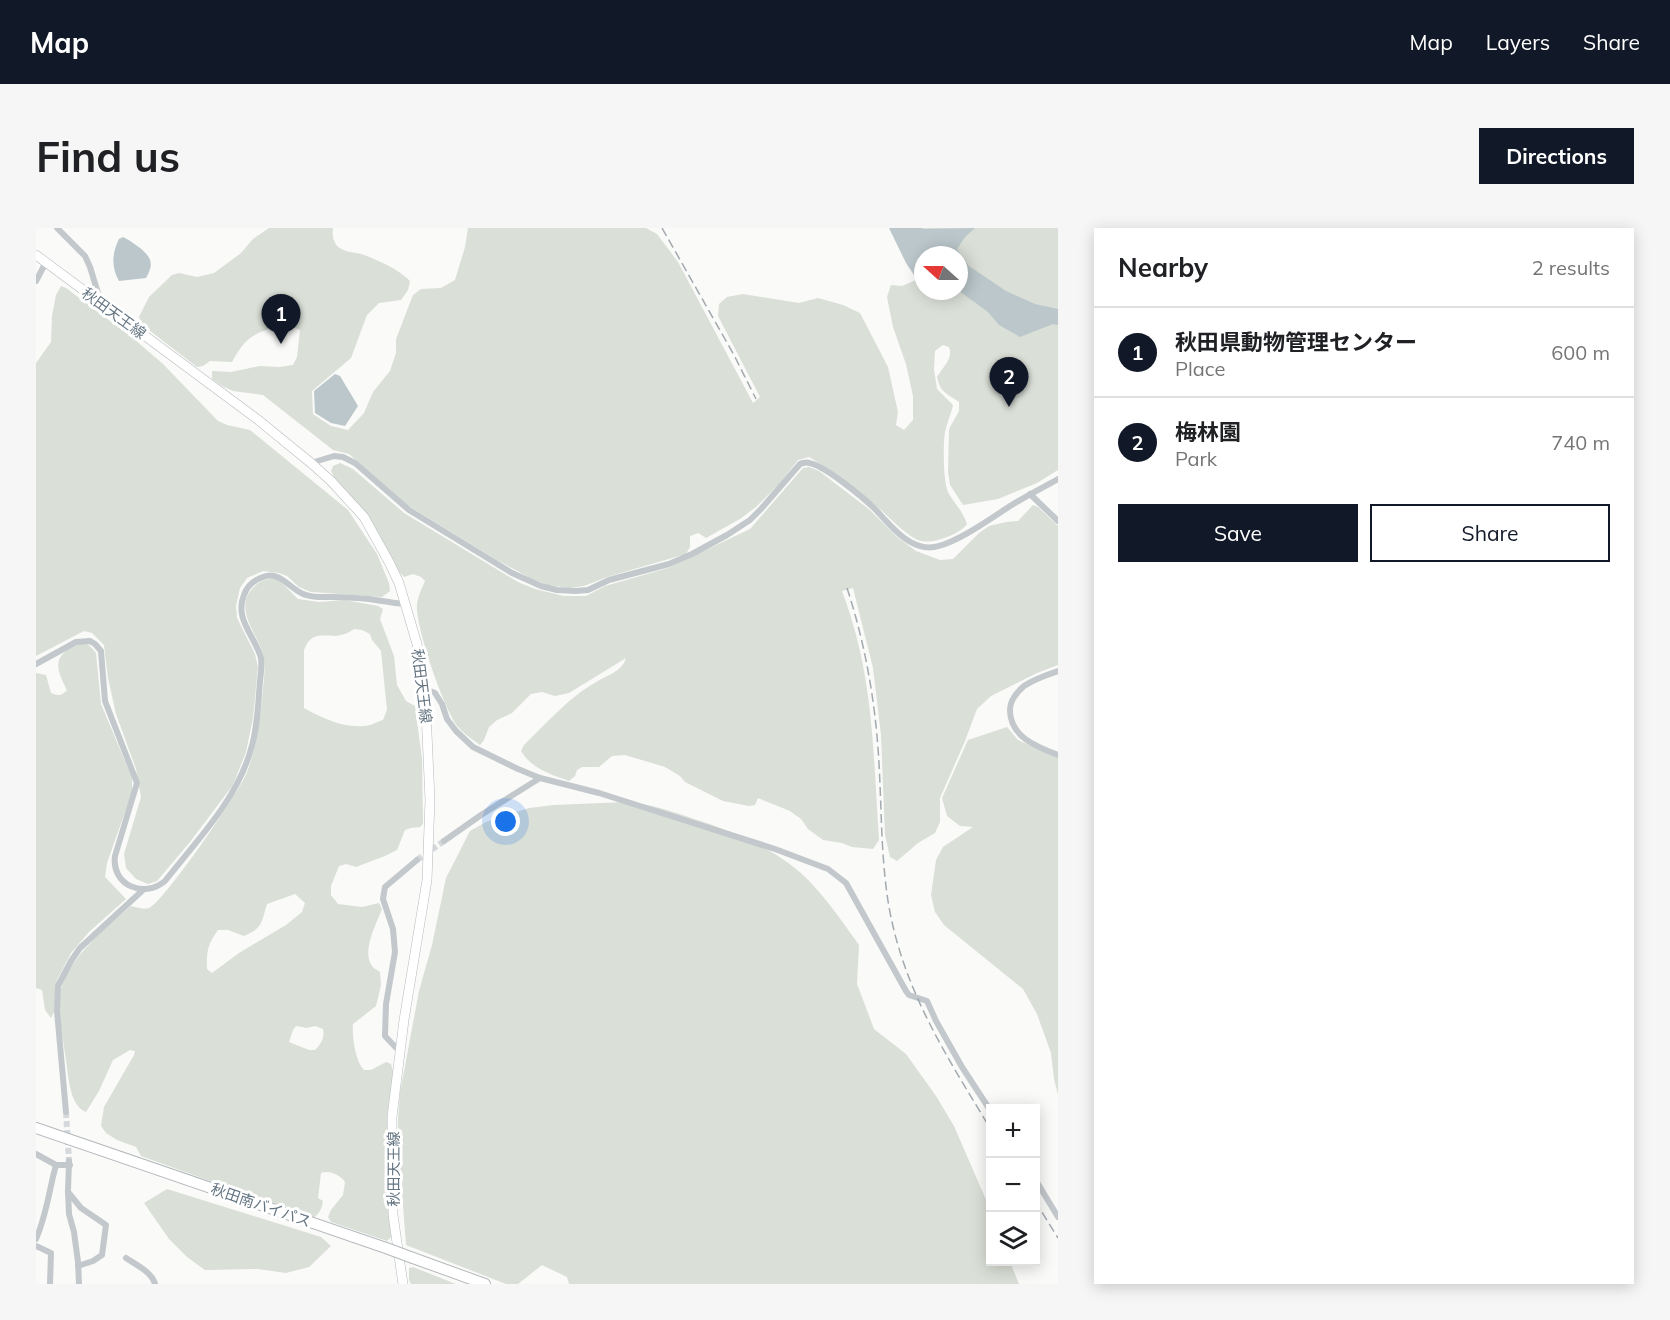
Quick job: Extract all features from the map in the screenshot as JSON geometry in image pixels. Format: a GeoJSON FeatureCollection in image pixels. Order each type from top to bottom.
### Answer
{"type":"FeatureCollection","features":[{"type":"Feature","properties":{"kind":"highway","name":"秋田南バイパス"},"geometry":{"type":"LineString","coordinates":[[36,1128],[485,1284]]}},
{"type":"Feature","properties":{"kind":"main road","name":"秋田天王線"},"geometry":{"type":"LineString","coordinates":[[36,255],[257,419],[331,481],[364,517],[389,562],[405,604],[417,644],[425,689],[430,800],[427,880],[392,1117],[393,1205],[403,1284]]}},
{"type":"Feature","properties":{"kind":"street"},"geometry":{"type":"LineString","coordinates":[[57,228],[85,256],[102,305]]}},
{"type":"Feature","properties":{"kind":"street"},"geometry":{"type":"LineString","coordinates":[[36,281],[46,262]]}},
{"type":"Feature","properties":{"kind":"street"},"geometry":{"type":"LineString","coordinates":[[311,463],[334,456],[343,457],[355,463],[409,510],[512,573],[541,586],[576,591],[588,590],[609,580],[669,564],[718,540],[750,520],[800,464],[808,462],[834,476],[874,508],[892,528],[922,548],[935,548],[949,543],[1058,479]]}},
{"type":"Feature","properties":{"kind":"street"},"geometry":{"type":"LineString","coordinates":[[1030,494],[1058,521]]}},
{"type":"Feature","properties":{"kind":"street"},"geometry":{"type":"LineString","coordinates":[[36,664],[81,640],[90,641],[101,651],[105,701],[137,783],[115,856],[115,867],[123,881],[143,890],[152,889],[165,881],[224,806],[240,778],[252,748],[257,717],[261,660],[241,608],[247,587],[264,576],[276,575],[304,595],[405,604]]}},
{"type":"Feature","properties":{"kind":"street"},"geometry":{"type":"LineString","coordinates":[[1058,671],[1021,688],[1010,704],[1010,715],[1014,727],[1021,736],[1058,755]]}},
{"type":"Feature","properties":{"kind":"street"},"geometry":{"type":"LineString","coordinates":[[425,689],[435,693],[447,719],[473,747],[518,770],[599,793],[775,849],[828,869],[846,883],[906,991],[909,995],[927,1001],[962,1067],[986,1104]]}},
{"type":"Feature","properties":{"kind":"street"},"geometry":{"type":"LineString","coordinates":[[444,841],[540,777]]}},
{"type":"Feature","properties":{"kind":"street"},"geometry":{"type":"LineString","coordinates":[[400,1052],[386,1036],[386,1004],[395,952],[393,929],[383,899],[385,887],[417,860]]}},
{"type":"Feature","properties":{"kind":"street"},"geometry":{"type":"LineString","coordinates":[[66,1112],[57,1011],[58,986],[80,948],[143,890]]}},
{"type":"Feature","properties":{"kind":"street"},"geometry":{"type":"LineString","coordinates":[[36,1154],[56,1165],[70,1163],[69,1214],[74,1232],[79,1284]]}},
{"type":"Feature","properties":{"kind":"street"},"geometry":{"type":"LineString","coordinates":[[36,1239],[43,1223],[56,1165]]}},
{"type":"Feature","properties":{"kind":"street"},"geometry":{"type":"LineString","coordinates":[[1040,1187],[1058,1217]]}},
{"type":"Feature","properties":{"kind":"street"},"geometry":{"type":"LineString","coordinates":[[68,1191],[81,1208],[106,1225],[102,1255],[78,1266]]}},
{"type":"Feature","properties":{"kind":"street"},"geometry":{"type":"LineString","coordinates":[[36,1246],[51,1253],[50,1284]]}},
{"type":"Feature","properties":{"kind":"street"},"geometry":{"type":"LineString","coordinates":[[126,1258],[147,1272],[154,1279],[155,1284]]}},
{"type":"Feature","properties":{"kind":"shaded area"},"geometry":{"type":"Polygon","coordinates":[[[269,228],[333,228],[337,246],[382,263],[410,281],[408,290],[401,300],[379,303],[367,315],[351,358],[312,391],[313,414],[331,426],[348,430],[364,413],[373,392],[390,371],[396,353],[396,339],[413,295],[421,289],[441,288],[455,280],[468,228],[646,228],[657,234],[678,262],[753,403],[760,397],[718,316],[719,304],[727,297],[743,294],[799,303],[818,298],[843,305],[860,313],[888,367],[898,412],[896,425],[904,430],[913,420],[913,396],[906,364],[893,327],[887,297],[891,285],[902,286],[914,281],[914,300],[968,300],[968,246],[944,246],[913,228],[1058,228],[1058,470],[1037,483],[998,499],[963,505],[950,485],[948,472],[949,429],[959,411],[959,402],[945,392],[938,382],[937,377],[950,355],[949,347],[943,345],[935,351],[934,369],[937,389],[953,405],[945,432],[945,480],[948,492],[967,524],[964,528],[933,541],[926,542],[916,539],[846,482],[809,457],[798,460],[779,484],[740,519],[706,538],[698,533],[690,536],[690,547],[686,554],[584,586],[569,588],[548,585],[497,560],[407,505],[349,454],[333,450],[263,395],[233,391],[212,379],[212,371],[231,372],[260,366],[293,365],[297,357],[300,330],[285,324],[267,330],[248,340],[232,362],[210,361],[197,367],[141,324],[139,317],[149,297],[172,275],[179,273],[197,277],[214,273],[241,253],[253,239],[269,228]]]}},
{"type":"Feature","properties":{"kind":"shaded area"},"geometry":{"type":"Polygon","coordinates":[[[889,228],[975,228],[959,246],[914,246],[914,275],[889,228]]]}},
{"type":"Feature","properties":{"kind":"shaded area"},"geometry":{"type":"Polygon","coordinates":[[[123,237],[140,248],[149,258],[151,265],[146,278],[119,281],[114,265],[114,255],[119,239],[123,237]]]}},
{"type":"Feature","properties":{"kind":"shaded area"},"geometry":{"type":"Polygon","coordinates":[[[968,265],[1006,291],[1035,304],[1058,309],[1058,325],[1053,324],[1020,337],[999,325],[988,312],[968,298],[968,265]]]}},
{"type":"Feature","properties":{"kind":"shaded area"},"geometry":{"type":"Polygon","coordinates":[[[61,286],[134,339],[163,364],[218,421],[250,430],[348,510],[377,554],[389,583],[390,591],[382,597],[311,592],[299,587],[287,576],[279,573],[263,571],[247,578],[240,588],[236,606],[237,618],[255,654],[258,667],[253,718],[246,752],[233,785],[157,881],[148,884],[136,879],[126,868],[124,854],[141,797],[136,769],[116,714],[104,645],[92,633],[84,631],[36,656],[36,363],[51,342],[52,316],[56,295],[61,286]]]}},
{"type":"Feature","properties":{"kind":"shaded area"},"geometry":{"type":"Polygon","coordinates":[[[335,374],[340,376],[358,406],[345,426],[331,423],[315,413],[314,391],[335,374]]]}},
{"type":"Feature","properties":{"kind":"shaded area"},"geometry":{"type":"Polygon","coordinates":[[[340,463],[353,469],[404,513],[518,582],[564,596],[586,596],[605,586],[668,568],[750,529],[803,468],[809,467],[819,471],[870,510],[897,537],[916,551],[940,560],[953,559],[989,526],[1018,521],[1033,505],[1058,526],[1058,665],[991,696],[977,709],[940,798],[940,822],[935,833],[918,843],[897,861],[890,857],[885,835],[881,735],[873,668],[853,588],[842,591],[853,622],[870,714],[879,840],[873,849],[823,840],[790,811],[758,798],[755,805],[749,806],[723,801],[685,782],[665,767],[625,755],[612,756],[599,767],[582,767],[569,781],[536,767],[521,751],[524,745],[568,702],[619,669],[626,658],[569,693],[555,696],[542,692],[531,694],[512,713],[497,720],[489,727],[480,745],[458,727],[445,703],[431,667],[417,604],[425,581],[413,574],[404,577],[400,573],[372,523],[334,477],[331,471],[333,466],[340,463]]]}},
{"type":"Feature","properties":{"kind":"shaded area"},"geometry":{"type":"Polygon","coordinates":[[[277,578],[298,599],[319,602],[345,600],[383,609],[380,619],[394,656],[397,685],[406,701],[415,706],[422,759],[423,824],[420,827],[405,830],[397,850],[385,856],[356,867],[346,864],[339,866],[331,886],[331,895],[338,904],[362,907],[379,903],[382,909],[371,937],[368,953],[372,966],[380,972],[381,985],[376,1006],[353,1024],[353,1029],[356,1054],[364,1070],[371,1070],[386,1062],[391,1064],[393,1071],[387,1116],[388,1188],[392,1236],[387,1241],[331,1222],[328,1217],[343,1195],[345,1182],[334,1174],[321,1173],[318,1198],[323,1201],[323,1204],[313,1218],[141,1156],[136,1147],[106,1133],[101,1126],[104,1107],[135,1051],[130,1050],[113,1060],[99,1091],[86,1112],[77,1105],[69,1080],[59,1004],[66,975],[96,937],[131,906],[147,909],[157,901],[201,845],[247,772],[259,725],[265,668],[264,657],[248,619],[245,603],[256,585],[264,580],[277,578]],[[354,629],[339,636],[317,636],[307,644],[304,650],[304,708],[341,724],[366,726],[383,720],[387,710],[381,651],[370,634],[354,629]],[[295,894],[267,904],[260,924],[250,933],[244,936],[228,930],[218,930],[208,948],[207,969],[212,973],[239,953],[286,925],[302,912],[305,903],[295,894]],[[296,1026],[289,1042],[309,1050],[315,1050],[323,1038],[323,1029],[315,1026],[307,1028],[296,1026]]]}},
{"type":"Feature","properties":{"kind":"shaded area"},"geometry":{"type":"Polygon","coordinates":[[[83,643],[89,645],[96,653],[101,704],[132,778],[132,792],[107,863],[105,877],[126,899],[89,932],[71,953],[57,980],[54,1012],[51,1018],[45,1010],[42,990],[36,988],[36,673],[46,675],[51,693],[58,695],[63,693],[67,690],[58,666],[59,660],[66,651],[83,643]]]}},
{"type":"Feature","properties":{"kind":"shaded area"},"geometry":{"type":"Polygon","coordinates":[[[1007,727],[1018,740],[1058,758],[1058,1095],[1051,1053],[1037,1014],[1023,989],[944,925],[935,912],[931,895],[936,860],[943,847],[973,827],[960,826],[947,816],[942,798],[968,740],[1007,727]]]}},
{"type":"Feature","properties":{"kind":"shaded area"},"geometry":{"type":"Polygon","coordinates":[[[626,802],[677,813],[756,844],[785,861],[811,883],[859,945],[857,984],[874,1029],[906,1054],[954,1126],[986,1200],[986,1266],[1012,1266],[1019,1284],[569,1284],[567,1277],[542,1265],[518,1284],[506,1284],[406,1245],[399,1152],[400,1093],[419,991],[432,945],[446,878],[470,831],[486,822],[529,808],[626,802]]]}},
{"type":"Feature","properties":{"kind":"shaded area"},"geometry":{"type":"Polygon","coordinates":[[[167,1189],[321,1237],[331,1246],[309,1267],[286,1273],[258,1269],[205,1270],[187,1257],[169,1239],[144,1203],[167,1189]]]}},
{"type":"Feature","properties":{"kind":"shaded area"},"geometry":{"type":"Polygon","coordinates":[[[413,1267],[456,1284],[411,1284],[409,1268],[413,1267]]]}},
{"type":"Feature","properties":{"kind":"tunnel"},"geometry":{"type":"LineString","coordinates":[[417,860],[444,841]]}},
{"type":"Feature","properties":{"kind":"tunnel"},"geometry":{"type":"LineString","coordinates":[[66,1112],[69,1161]]}},
{"type":"Feature","properties":{"kind":"railway"},"geometry":{"type":"LineString","coordinates":[[662,228],[734,355],[756,399]]}},
{"type":"Feature","properties":{"kind":"railway"},"geometry":{"type":"LineString","coordinates":[[847,588],[863,647],[874,708],[884,867],[896,938],[905,967],[929,1022],[986,1121]]}},
{"type":"Feature","properties":{"kind":"railway"},"geometry":{"type":"LineString","coordinates":[[1040,1209],[1058,1238]]}},
{"type":"Feature","properties":{"kind":"place","name":"秋田県動物管理センター"},"geometry":{"type":"Point","coordinates":[281,344]}},
{"type":"Feature","properties":{"kind":"place","name":"梅林園"},"geometry":{"type":"Point","coordinates":[1009,407]}}]}
